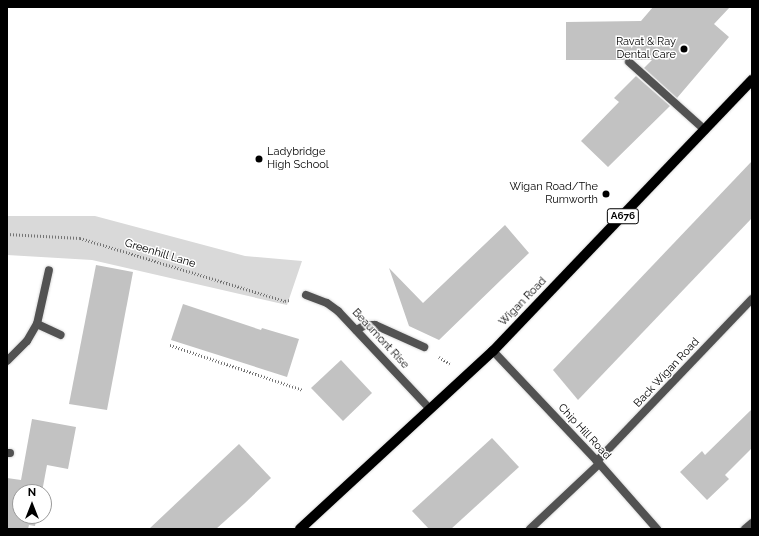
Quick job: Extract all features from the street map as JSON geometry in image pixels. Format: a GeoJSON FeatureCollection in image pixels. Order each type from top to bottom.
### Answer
{"type":"FeatureCollection","features":[{"type":"Feature","properties":{"kind":"main road","name":"Wigan Road"},"geometry":{"type":"LineString","coordinates":[[300,529],[429,408],[493,351],[752,80]]}},
{"type":"Feature","properties":{"kind":"street"},"geometry":{"type":"LineString","coordinates":[[629,62],[705,130]]}},
{"type":"Feature","properties":{"kind":"street"},"geometry":{"type":"LineString","coordinates":[[7,361],[27,341],[37,324],[49,270]]}},
{"type":"Feature","properties":{"kind":"street","name":"Beaumont Rise"},"geometry":{"type":"LineString","coordinates":[[306,295],[327,303],[356,330],[429,408]]}},
{"type":"Feature","properties":{"kind":"street","name":"Back Wigan Road"},"geometry":{"type":"LineString","coordinates":[[530,529],[598,462],[752,300]]}},
{"type":"Feature","properties":{"kind":"street"},"geometry":{"type":"LineString","coordinates":[[37,324],[61,335]]}},
{"type":"Feature","properties":{"kind":"street"},"geometry":{"type":"LineString","coordinates":[[356,330],[366,325],[375,325],[424,347]]}},
{"type":"Feature","properties":{"kind":"street","name":"Chip Hill Road"},"geometry":{"type":"LineString","coordinates":[[493,351],[598,462],[657,529]]}},
{"type":"Feature","properties":{"kind":"street"},"geometry":{"type":"LineString","coordinates":[[745,529],[752,522]]}},
{"type":"Feature","properties":{"kind":"path","name":"Greenhill Lane"},"geometry":{"type":"LineString","coordinates":[[7,234],[80,238],[285,301],[306,295]]}},
{"type":"Feature","properties":{"kind":"path"},"geometry":{"type":"LineString","coordinates":[[170,345],[303,390]]}},
{"type":"Feature","properties":{"kind":"path"},"geometry":{"type":"LineString","coordinates":[[424,347],[466,375]]}},
{"type":"Feature","properties":{"kind":"shaded area"},"geometry":{"type":"Polygon","coordinates":[[[7,216],[95,216],[245,256],[302,261],[287,305],[92,260],[7,255],[7,216]]]}},
{"type":"Feature","properties":{"kind":"building"},"geometry":{"type":"Polygon","coordinates":[[[653,7],[730,7],[714,24],[729,37],[677,98],[644,68],[652,60],[635,60],[630,57],[624,60],[566,60],[566,22],[641,21],[653,7]]]}},
{"type":"Feature","properties":{"kind":"building"},"geometry":{"type":"Polygon","coordinates":[[[636,76],[670,106],[608,167],[581,141],[619,102],[614,98],[636,76]]]}},
{"type":"Feature","properties":{"kind":"building"},"geometry":{"type":"Polygon","coordinates":[[[752,161],[752,218],[578,400],[553,370],[752,161]]]}},
{"type":"Feature","properties":{"kind":"building"},"geometry":{"type":"Polygon","coordinates":[[[505,225],[529,253],[439,340],[409,326],[389,268],[423,303],[505,225]]]}},
{"type":"Feature","properties":{"kind":"building"},"geometry":{"type":"Polygon","coordinates":[[[96,265],[133,272],[107,410],[69,404],[96,265]]]}},
{"type":"Feature","properties":{"kind":"building"},"geometry":{"type":"Polygon","coordinates":[[[183,304],[261,330],[262,328],[299,339],[287,377],[171,340],[183,304]]]}},
{"type":"Feature","properties":{"kind":"building"},"geometry":{"type":"Polygon","coordinates":[[[341,360],[372,393],[343,421],[311,388],[341,360]]]}},
{"type":"Feature","properties":{"kind":"building"},"geometry":{"type":"Polygon","coordinates":[[[752,409],[752,448],[725,475],[729,479],[707,500],[680,472],[702,451],[705,455],[752,409]]]}},
{"type":"Feature","properties":{"kind":"building"},"geometry":{"type":"Polygon","coordinates":[[[32,419],[76,427],[68,469],[47,465],[43,484],[12,484],[12,524],[35,524],[35,526],[29,525],[28,529],[7,529],[7,478],[21,480],[32,419]]]}},
{"type":"Feature","properties":{"kind":"building"},"geometry":{"type":"Polygon","coordinates":[[[492,438],[519,467],[451,529],[429,529],[412,511],[492,438]]]}},
{"type":"Feature","properties":{"kind":"building"},"geometry":{"type":"Polygon","coordinates":[[[239,444],[271,478],[245,503],[216,529],[149,529],[239,444]]]}},
{"type":"Feature","properties":{"kind":"place","name":"Ravat & Ray Dental Care"},"geometry":{"type":"Point","coordinates":[684,49]}},
{"type":"Feature","properties":{"kind":"place","name":"Ladybridge High School"},"geometry":{"type":"Point","coordinates":[259,159]}},
{"type":"Feature","properties":{"kind":"place","name":"Wigan Road/The Rumworth"},"geometry":{"type":"Point","coordinates":[606,194]}}]}
